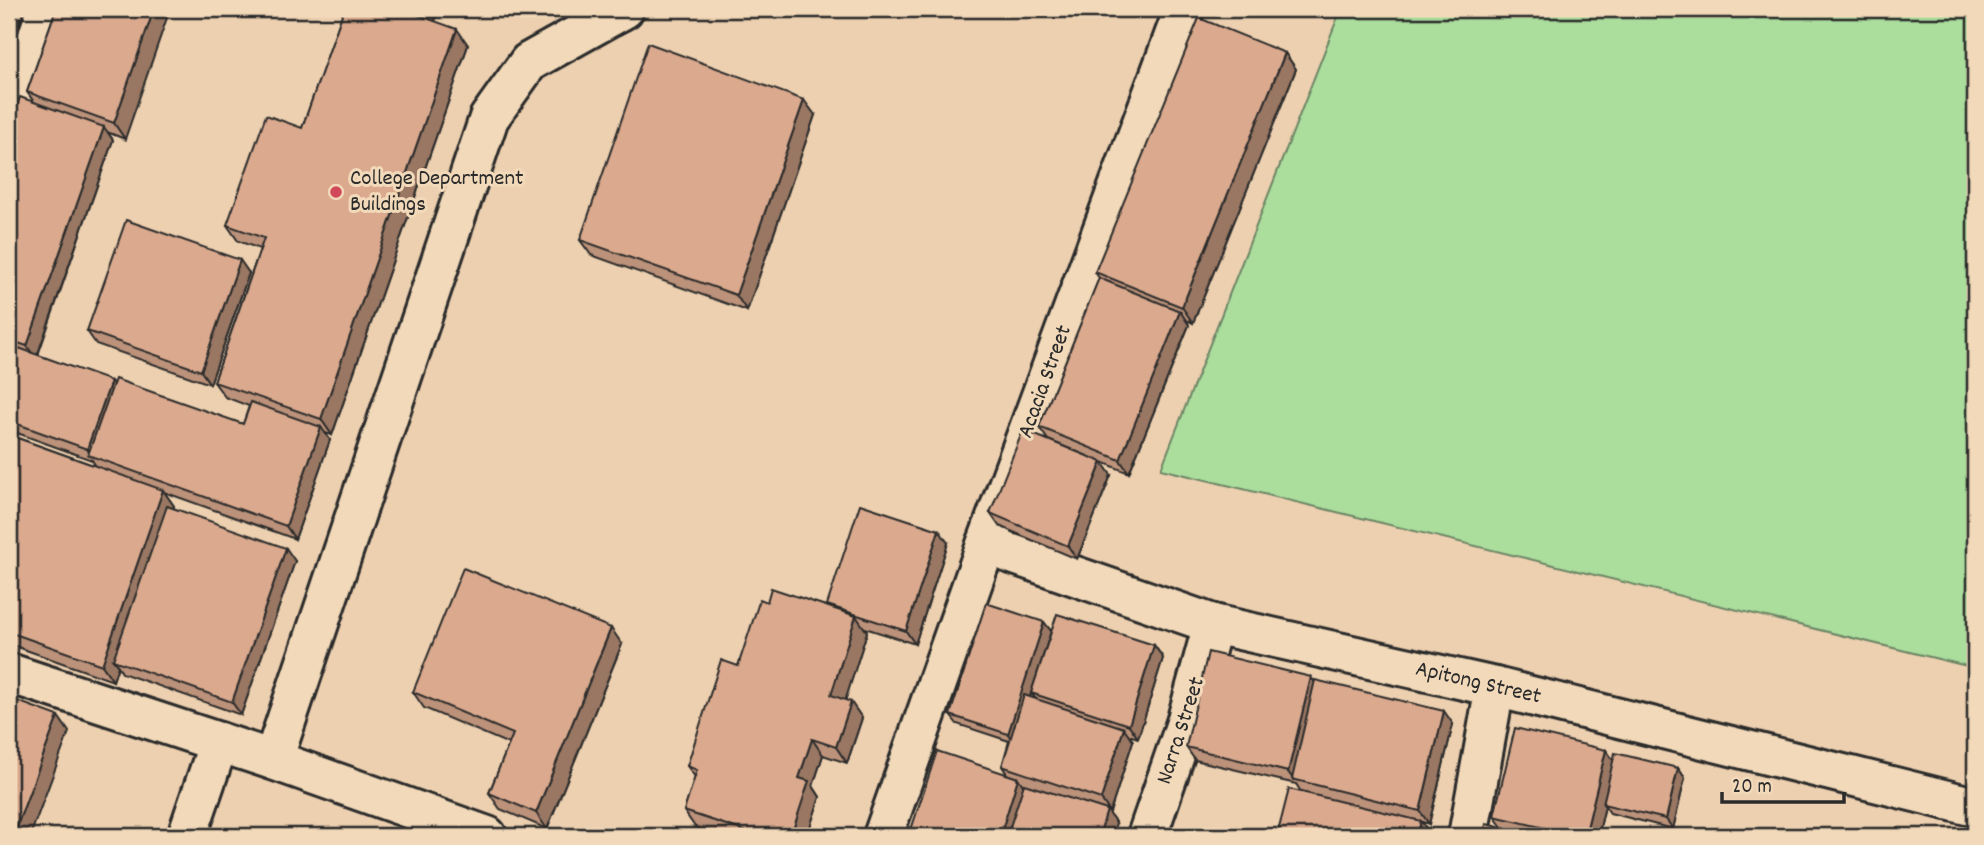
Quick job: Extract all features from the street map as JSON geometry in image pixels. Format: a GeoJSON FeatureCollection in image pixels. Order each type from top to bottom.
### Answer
{"type":"FeatureCollection","features":[{"type":"Feature","properties":{"kind":"street"},"geometry":{"type":"LineString","coordinates":[[9,123],[47,9]]}},
{"type":"Feature","properties":{"kind":"street"},"geometry":{"type":"LineString","coordinates":[[273,760],[489,118],[529,62],[624,9]]}},
{"type":"Feature","properties":{"kind":"street","name":"Acacia Street"},"geometry":{"type":"LineString","coordinates":[[883,836],[986,545],[1184,9]]}},
{"type":"Feature","properties":{"kind":"street","name":"Apitong Street"},"geometry":{"type":"LineString","coordinates":[[986,545],[1213,624],[1495,687],[1975,807]]}},
{"type":"Feature","properties":{"kind":"street","name":"Narra Street"},"geometry":{"type":"LineString","coordinates":[[1147,836],[1186,723],[1213,624]]}},
{"type":"Feature","properties":{"kind":"street"},"geometry":{"type":"LineString","coordinates":[[9,673],[273,760],[487,836]]}},
{"type":"Feature","properties":{"kind":"street"},"geometry":{"type":"LineString","coordinates":[[1468,836],[1495,687]]}},
{"type":"Feature","properties":{"kind":"street"},"geometry":{"type":"LineString","coordinates":[[187,836],[219,742]]}},
{"type":"Feature","properties":{"kind":"green space"},"geometry":{"type":"Polygon","coordinates":[[[1341,9],[1975,9],[1975,668],[1161,469],[1341,9]]]}},
{"type":"Feature","properties":{"kind":"building"},"geometry":{"type":"Polygon","coordinates":[[[56,9],[154,9],[114,123],[27,92],[56,9]]]}},
{"type":"Feature","properties":{"kind":"building","name":"College Department Buildings"},"geometry":{"type":"Polygon","coordinates":[[[344,9],[401,9],[457,29],[321,419],[214,382],[264,238],[227,225],[266,115],[302,128],[344,9]]]}},
{"type":"Feature","properties":{"kind":"building"},"geometry":{"type":"Polygon","coordinates":[[[1199,18],[1285,53],[1182,307],[1095,272],[1199,18]]]}},
{"type":"Feature","properties":{"kind":"building"},"geometry":{"type":"Polygon","coordinates":[[[648,43],[804,100],[736,295],[580,240],[648,43]]]}},
{"type":"Feature","properties":{"kind":"building"},"geometry":{"type":"Polygon","coordinates":[[[20,97],[104,127],[27,346],[9,340],[9,130],[20,97]]]}},
{"type":"Feature","properties":{"kind":"building"},"geometry":{"type":"Polygon","coordinates":[[[126,220],[240,260],[201,371],[87,331],[126,220]]]}},
{"type":"Feature","properties":{"kind":"building"},"geometry":{"type":"Polygon","coordinates":[[[1099,278],[1180,311],[1120,460],[1039,427],[1099,278]]]}},
{"type":"Feature","properties":{"kind":"building"},"geometry":{"type":"Polygon","coordinates":[[[13,346],[111,381],[87,449],[9,421],[9,356],[13,346]]]}},
{"type":"Feature","properties":{"kind":"building"},"geometry":{"type":"Polygon","coordinates":[[[115,379],[243,424],[251,402],[321,427],[286,526],[88,455],[115,379]]]}},
{"type":"Feature","properties":{"kind":"building"},"geometry":{"type":"Polygon","coordinates":[[[1023,430],[1102,462],[1068,546],[990,513],[1023,430]]]}},
{"type":"Feature","properties":{"kind":"building"},"geometry":{"type":"Polygon","coordinates":[[[9,435],[163,490],[102,665],[9,632],[9,435]]]}},
{"type":"Feature","properties":{"kind":"building"},"geometry":{"type":"Polygon","coordinates":[[[860,504],[939,530],[906,631],[827,605],[860,504]]]}},
{"type":"Feature","properties":{"kind":"building"},"geometry":{"type":"Polygon","coordinates":[[[167,506],[286,548],[232,702],[113,660],[167,506]]]}},
{"type":"Feature","properties":{"kind":"building"},"geometry":{"type":"Polygon","coordinates":[[[463,568],[611,628],[536,813],[489,793],[513,734],[413,692],[463,568]]]}},
{"type":"Feature","properties":{"kind":"building"},"geometry":{"type":"Polygon","coordinates":[[[771,588],[856,616],[831,695],[851,702],[836,747],[812,739],[799,778],[809,781],[791,836],[760,836],[684,811],[697,770],[687,766],[721,660],[738,666],[760,599],[767,602],[771,588]]]}},
{"type":"Feature","properties":{"kind":"building"},"geometry":{"type":"Polygon","coordinates":[[[986,603],[1044,622],[1008,734],[950,715],[986,603]]]}},
{"type":"Feature","properties":{"kind":"building"},"geometry":{"type":"Polygon","coordinates":[[[1057,614],[1154,645],[1129,725],[1031,693],[1057,614]]]}},
{"type":"Feature","properties":{"kind":"building"},"geometry":{"type":"Polygon","coordinates":[[[1208,652],[1311,677],[1288,772],[1186,747],[1208,652]]]}},
{"type":"Feature","properties":{"kind":"building"},"geometry":{"type":"Polygon","coordinates":[[[1315,680],[1444,711],[1420,811],[1292,779],[1315,680]]]}},
{"type":"Feature","properties":{"kind":"building"},"geometry":{"type":"Polygon","coordinates":[[[1024,695],[1124,728],[1101,799],[1002,766],[1024,695]]]}},
{"type":"Feature","properties":{"kind":"building"},"geometry":{"type":"Polygon","coordinates":[[[9,698],[58,716],[13,836],[9,836],[9,698]]]}},
{"type":"Feature","properties":{"kind":"building"},"geometry":{"type":"Polygon","coordinates":[[[1515,728],[1606,750],[1585,836],[1494,816],[1515,728]]]}},
{"type":"Feature","properties":{"kind":"building"},"geometry":{"type":"Polygon","coordinates":[[[937,751],[1018,778],[1000,836],[909,836],[937,751]]]}},
{"type":"Feature","properties":{"kind":"building"},"geometry":{"type":"Polygon","coordinates":[[[1615,753],[1678,768],[1666,819],[1603,804],[1615,753]]]}},
{"type":"Feature","properties":{"kind":"building"},"geometry":{"type":"Polygon","coordinates":[[[1024,784],[1107,810],[1099,836],[1007,836],[1024,784]]]}},
{"type":"Feature","properties":{"kind":"building"},"geometry":{"type":"Polygon","coordinates":[[[1289,789],[1421,821],[1417,836],[1277,836],[1289,789]]]}},
{"type":"Feature","properties":{"kind":"building"},"geometry":{"type":"Polygon","coordinates":[[[1486,824],[1539,836],[1483,836],[1486,824]]]}},
{"type":"Feature","properties":{"kind":"place","name":"College Department Buildings"},"geometry":{"type":"Point","coordinates":[336,192]}}]}
